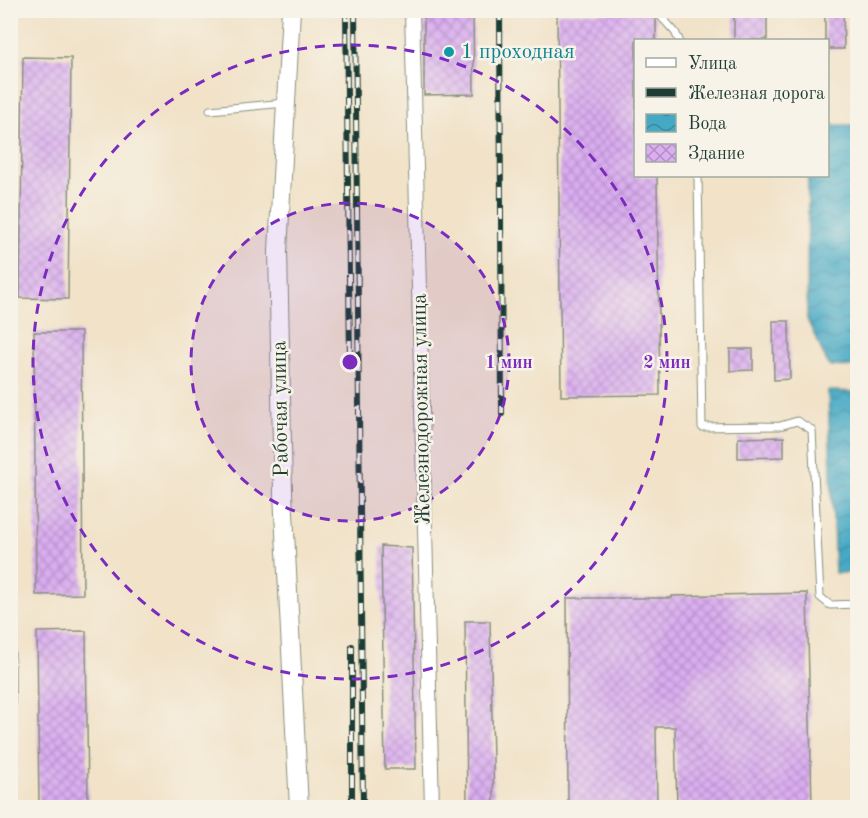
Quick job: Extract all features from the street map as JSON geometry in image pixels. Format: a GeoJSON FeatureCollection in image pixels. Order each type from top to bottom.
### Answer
{"type":"FeatureCollection","features":[{"type":"Feature","properties":{"kind":"street","name":"Рабочая улица"},"geometry":{"type":"LineString","coordinates":[[291,10],[278,251],[283,493],[299,807]]}},
{"type":"Feature","properties":{"kind":"street","name":"Железнодорожная улица"},"geometry":{"type":"LineString","coordinates":[[412,10],[432,807]]}},
{"type":"Feature","properties":{"kind":"lane"},"geometry":{"type":"LineString","coordinates":[[655,10],[678,39]]}},
{"type":"Feature","properties":{"kind":"lane"},"geometry":{"type":"LineString","coordinates":[[210,110],[286,103]]}},
{"type":"Feature","properties":{"kind":"lane"},"geometry":{"type":"LineString","coordinates":[[698,177],[702,427],[780,426],[797,421],[812,430],[820,597],[830,604],[858,604]]}},
{"type":"Feature","properties":{"kind":"lane"},"geometry":{"type":"LineString","coordinates":[[10,465],[12,807]]}},
{"type":"Feature","properties":{"kind":"water"},"geometry":{"type":"Polygon","coordinates":[[[829,125],[857,125],[857,367],[829,366],[807,319],[808,177],[829,177],[829,125]]]}},
{"type":"Feature","properties":{"kind":"water"},"geometry":{"type":"Polygon","coordinates":[[[828,391],[857,392],[858,483],[855,484],[857,573],[835,573],[828,391]]]}},
{"type":"Feature","properties":{"kind":"building","name":"1 проходная"},"geometry":{"type":"Polygon","coordinates":[[[424,10],[473,10],[474,94],[424,95],[424,10]]]}},
{"type":"Feature","properties":{"kind":"building"},"geometry":{"type":"Polygon","coordinates":[[[734,10],[767,10],[767,39],[734,39],[734,10]]]}},
{"type":"Feature","properties":{"kind":"building"},"geometry":{"type":"Polygon","coordinates":[[[825,10],[843,10],[844,49],[829,49],[829,39],[825,39],[825,10]]]}},
{"type":"Feature","properties":{"kind":"building"},"geometry":{"type":"Polygon","coordinates":[[[650,12],[656,19],[656,39],[634,39],[634,177],[657,177],[660,395],[561,396],[557,13],[650,12]]]}},
{"type":"Feature","properties":{"kind":"building"},"geometry":{"type":"Polygon","coordinates":[[[23,57],[71,58],[68,299],[20,298],[23,57]]]}},
{"type":"Feature","properties":{"kind":"building"},"geometry":{"type":"Polygon","coordinates":[[[773,321],[789,321],[790,379],[774,380],[773,321]]]}},
{"type":"Feature","properties":{"kind":"building"},"geometry":{"type":"Polygon","coordinates":[[[34,332],[81,332],[83,594],[36,595],[34,332]]]}},
{"type":"Feature","properties":{"kind":"building"},"geometry":{"type":"Polygon","coordinates":[[[730,349],[753,349],[753,370],[730,371],[730,349]]]}},
{"type":"Feature","properties":{"kind":"building"},"geometry":{"type":"Polygon","coordinates":[[[784,437],[784,457],[738,458],[738,438],[784,437]]]}},
{"type":"Feature","properties":{"kind":"building"},"geometry":{"type":"Polygon","coordinates":[[[381,546],[412,548],[416,769],[385,769],[381,546]]]}},
{"type":"Feature","properties":{"kind":"building"},"geometry":{"type":"Polygon","coordinates":[[[807,593],[812,807],[677,807],[675,727],[656,727],[657,807],[568,807],[567,598],[672,598],[672,596],[807,593]]]}},
{"type":"Feature","properties":{"kind":"building"},"geometry":{"type":"Polygon","coordinates":[[[465,621],[490,621],[494,807],[467,807],[465,621]]]}},
{"type":"Feature","properties":{"kind":"building"},"geometry":{"type":"Polygon","coordinates":[[[86,631],[88,807],[39,807],[37,632],[86,631]]]}},
{"type":"Feature","properties":{"kind":"railway"},"geometry":{"type":"LineString","coordinates":[[346,10],[350,364]]}},
{"type":"Feature","properties":{"kind":"railway"},"geometry":{"type":"LineString","coordinates":[[355,10],[363,808]]}},
{"type":"Feature","properties":{"kind":"railway"},"geometry":{"type":"LineString","coordinates":[[500,10],[502,414]]}},
{"type":"Feature","properties":{"kind":"railway"},"geometry":{"type":"LineString","coordinates":[[352,646],[352,808]]}},
{"type":"Feature","properties":{"kind":"place","name":"1 проходная"},"geometry":{"type":"Point","coordinates":[449,52]}}]}
